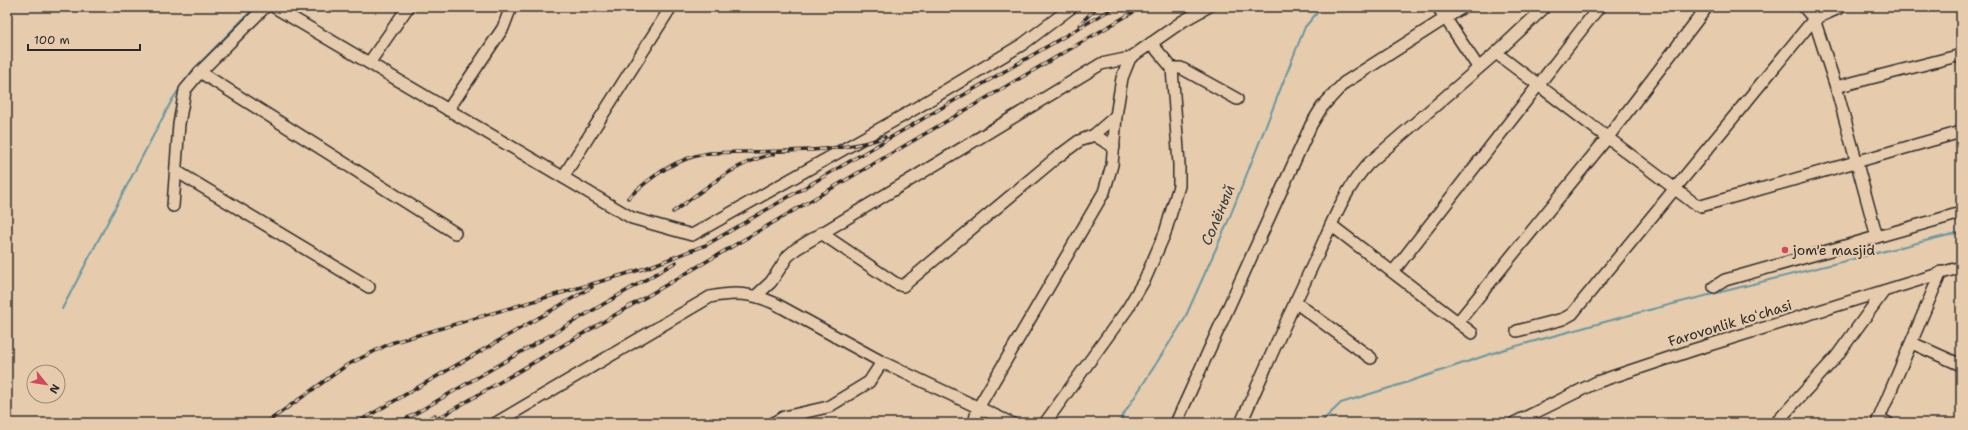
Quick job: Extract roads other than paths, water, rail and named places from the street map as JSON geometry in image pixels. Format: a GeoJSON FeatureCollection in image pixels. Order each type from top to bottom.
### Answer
{"type":"FeatureCollection","features":[{"type":"Feature","properties":{"kind":"street"},"geometry":{"type":"LineString","coordinates":[[173,206],[179,124],[185,90],[200,72],[265,7]]}},
{"type":"Feature","properties":{"kind":"street"},"geometry":{"type":"LineString","coordinates":[[274,7],[632,218],[692,235],[906,114],[1023,44],[1072,7]]}},
{"type":"Feature","properties":{"kind":"street"},"geometry":{"type":"LineString","coordinates":[[369,63],[408,7]]}},
{"type":"Feature","properties":{"kind":"street"},"geometry":{"type":"LineString","coordinates":[[448,110],[503,28],[511,7]]}},
{"type":"Feature","properties":{"kind":"street"},"geometry":{"type":"LineString","coordinates":[[563,177],[671,7]]}},
{"type":"Feature","properties":{"kind":"street"},"geometry":{"type":"LineString","coordinates":[[756,295],[772,282],[788,256],[821,233],[1101,64],[1130,58],[1182,21],[1208,7]]}},
{"type":"Feature","properties":{"kind":"street"},"geometry":{"type":"LineString","coordinates":[[1438,7],[1478,67]]}},
{"type":"Feature","properties":{"kind":"street"},"geometry":{"type":"LineString","coordinates":[[1176,423],[1311,125],[1322,107],[1344,83],[1463,7]]}},
{"type":"Feature","properties":{"kind":"street"},"geometry":{"type":"LineString","coordinates":[[1241,423],[1331,225],[1357,176],[1368,164],[1545,7]]}},
{"type":"Feature","properties":{"kind":"street"},"geometry":{"type":"LineString","coordinates":[[1393,272],[1599,7]]}},
{"type":"Feature","properties":{"kind":"street"},"geometry":{"type":"LineString","coordinates":[[1458,322],[1608,137],[1707,7]]}},
{"type":"Feature","properties":{"kind":"street"},"geometry":{"type":"LineString","coordinates":[[1804,7],[1814,19],[1836,87],[1877,237]]}},
{"type":"Feature","properties":{"kind":"street"},"geometry":{"type":"LineString","coordinates":[[1518,331],[1563,319],[1572,314],[1814,19],[1841,7]]}},
{"type":"Feature","properties":{"kind":"street"},"geometry":{"type":"LineString","coordinates":[[1045,423],[1128,308],[1145,279],[1165,233],[1179,186],[1179,164],[1172,68],[1151,43]]}},
{"type":"Feature","properties":{"kind":"street"},"geometry":{"type":"LineString","coordinates":[[1496,52],[1675,189],[1695,204],[1701,206],[1961,132]]}},
{"type":"Feature","properties":{"kind":"street"},"geometry":{"type":"LineString","coordinates":[[1836,87],[1961,55]]}},
{"type":"Feature","properties":{"kind":"street"},"geometry":{"type":"LineString","coordinates":[[974,423],[978,408],[1104,192],[1112,165],[1116,116],[1122,78],[1130,58]]}},
{"type":"Feature","properties":{"kind":"street"},"geometry":{"type":"LineString","coordinates":[[1172,68],[1181,68],[1237,99]]}},
{"type":"Feature","properties":{"kind":"street"},"geometry":{"type":"LineString","coordinates":[[200,72],[455,233]]}},
{"type":"Feature","properties":{"kind":"street"},"geometry":{"type":"LineString","coordinates":[[821,233],[896,283],[903,286],[1056,158],[1079,141],[1094,135],[1116,116]]}},
{"type":"Feature","properties":{"kind":"street"},"geometry":{"type":"LineString","coordinates":[[1094,135],[1114,147]]}},
{"type":"Feature","properties":{"kind":"street"},"geometry":{"type":"LineString","coordinates":[[176,171],[369,287]]}},
{"type":"Feature","properties":{"kind":"street"},"geometry":{"type":"LineString","coordinates":[[1714,287],[1725,280],[1961,213]]}},
{"type":"Feature","properties":{"kind":"street"},"geometry":{"type":"LineString","coordinates":[[1331,225],[1472,333]]}},
{"type":"Feature","properties":{"kind":"street","name":"Farovonlik koʻchasi"},"geometry":{"type":"LineString","coordinates":[[1514,423],[1597,382],[1693,350],[1961,267]]}},
{"type":"Feature","properties":{"kind":"street"},"geometry":{"type":"LineString","coordinates":[[1882,422],[1912,342],[1941,272]]}},
{"type":"Feature","properties":{"kind":"street"},"geometry":{"type":"LineString","coordinates":[[1776,423],[1836,356],[1884,291]]}},
{"type":"Feature","properties":{"kind":"street"},"geometry":{"type":"LineString","coordinates":[[496,423],[710,297],[730,293],[756,295],[774,303],[882,362],[1011,423]]}},
{"type":"Feature","properties":{"kind":"street"},"geometry":{"type":"LineString","coordinates":[[1295,302],[1371,358]]}},
{"type":"Feature","properties":{"kind":"street"},"geometry":{"type":"LineString","coordinates":[[1912,342],[1961,365]]}},
{"type":"Feature","properties":{"kind":"street"},"geometry":{"type":"LineString","coordinates":[[773,423],[784,417],[828,406],[869,382],[882,362]]}},
{"type":"Feature","properties":{"kind":"waterway","name":"Солёный"},"geometry":{"type":"LineString","coordinates":[[1118,423],[1184,320],[1227,224],[1305,27],[1322,7]]}},
{"type":"Feature","properties":{"kind":"waterway"},"geometry":{"type":"LineString","coordinates":[[185,81],[193,70],[250,12]]}},
{"type":"Feature","properties":{"kind":"waterway"},"geometry":{"type":"LineString","coordinates":[[62,309],[172,100],[180,88]]}},
{"type":"Feature","properties":{"kind":"waterway"},"geometry":{"type":"LineString","coordinates":[[1320,423],[1341,403],[1502,350],[1641,312],[1961,232]]}},
{"type":"Feature","properties":{"kind":"railway"},"geometry":{"type":"LineString","coordinates":[[1080,24],[1097,7]]}},
{"type":"Feature","properties":{"kind":"railway"},"geometry":{"type":"LineString","coordinates":[[266,423],[347,365],[391,343],[646,268],[706,245],[1115,7]]}},
{"type":"Feature","properties":{"kind":"railway"},"geometry":{"type":"LineString","coordinates":[[430,423],[1142,7]]}},
{"type":"Feature","properties":{"kind":"railway"},"geometry":{"type":"LineString","coordinates":[[628,198],[656,175],[676,163],[698,155],[710,153],[799,151],[845,147],[866,143],[885,137]]}},
{"type":"Feature","properties":{"kind":"railway"},"geometry":{"type":"LineString","coordinates":[[673,212],[733,170],[746,163],[774,154]]}},
{"type":"Feature","properties":{"kind":"railway"},"geometry":{"type":"LineString","coordinates":[[399,423],[676,262]]}},
{"type":"Feature","properties":{"kind":"railway"},"geometry":{"type":"LineString","coordinates":[[356,423],[592,287]]}},
{"type":"Feature","properties":{"kind":"railway"},"geometry":{"type":"LineString","coordinates":[[421,423],[435,415]]}},
{"type":"Feature","properties":{"kind":"place","name":"jom'e masjid"},"geometry":{"type":"Point","coordinates":[1785,250]}}]}
